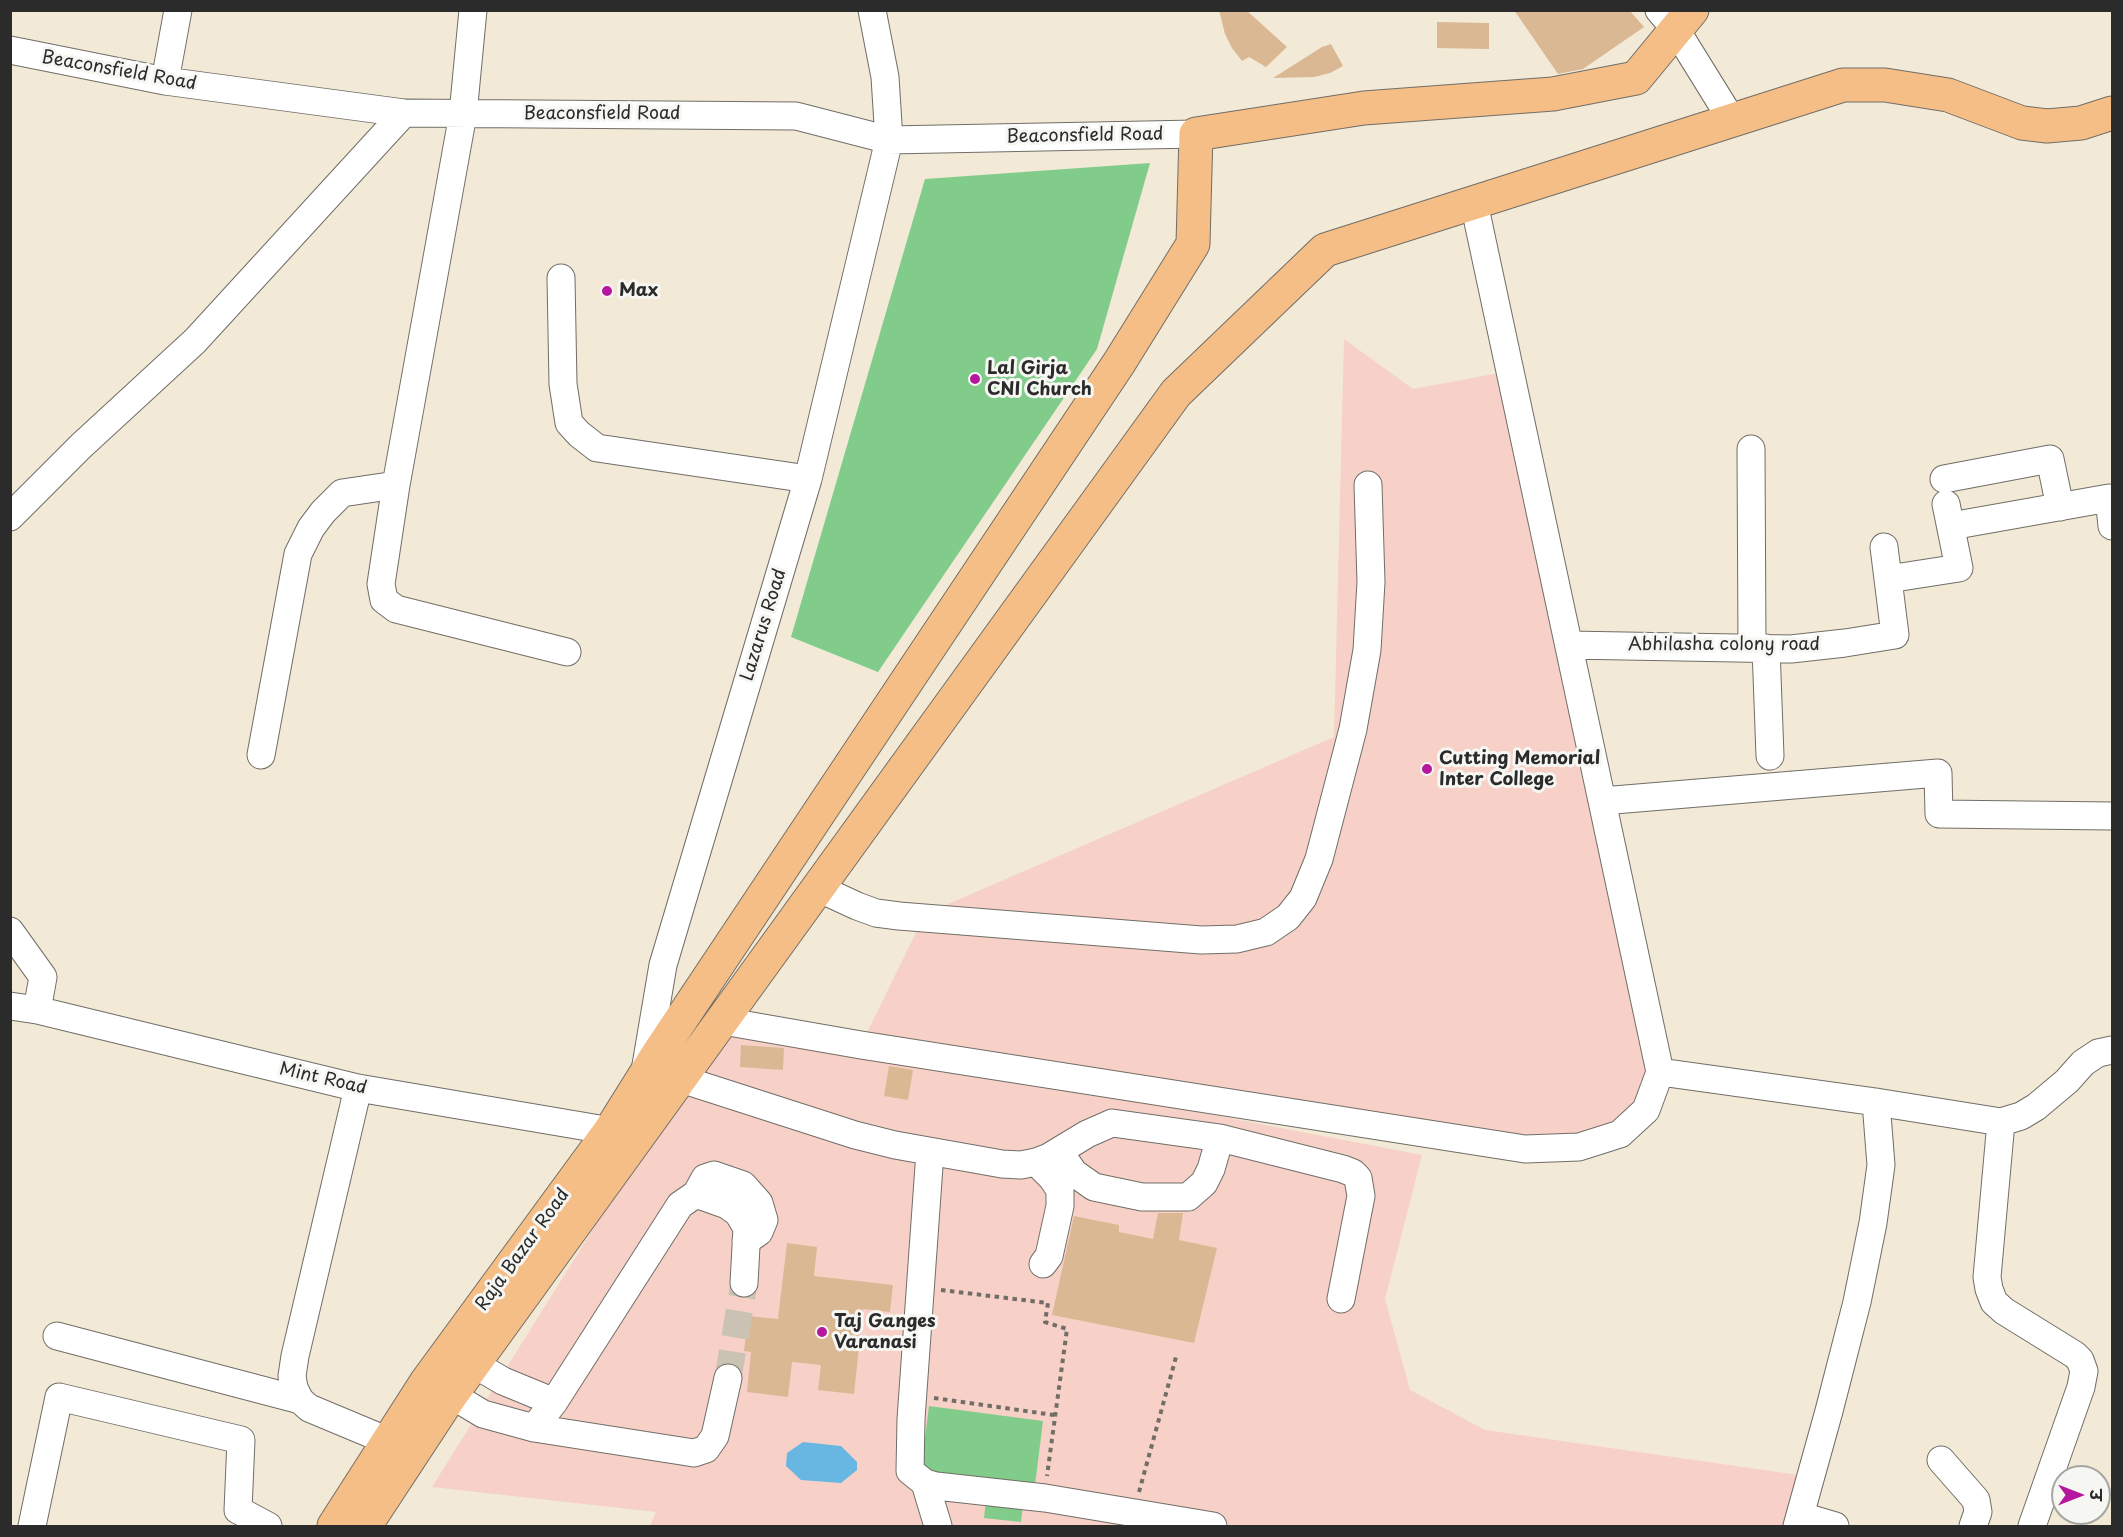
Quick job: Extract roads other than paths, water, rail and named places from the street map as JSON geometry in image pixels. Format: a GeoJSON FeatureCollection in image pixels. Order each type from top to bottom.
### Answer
{"type":"FeatureCollection","features":[{"type":"Feature","properties":{"kind":"main road"},"geometry":{"type":"LineString","coordinates":[[1196,134],[1364,108],[1553,94],[1636,78],[1676,17]]}},
{"type":"Feature","properties":{"kind":"main road","name":"Raja Bazar Road"},"geometry":{"type":"LineString","coordinates":[[334,1527],[388,1442],[439,1388],[625,1133],[665,1084],[723,1021],[1176,393],[1325,250],[1843,85],[1885,85],[1947,95],[2022,123],[2047,126],[2081,123],[2112,113]]}},
{"type":"Feature","properties":{"kind":"main road","name":"Raja Bazar Road"},"geometry":{"type":"LineString","coordinates":[[665,1084],[713,974],[1112,373],[1193,244],[1196,134]]}},
{"type":"Feature","properties":{"kind":"main road","name":"Raja Bazar Road"},"geometry":{"type":"LineString","coordinates":[[365,1527],[439,1388],[474,1364],[625,1133]]}},
{"type":"Feature","properties":{"kind":"street"},"geometry":{"type":"LineString","coordinates":[[165,81],[178,10]]}},
{"type":"Feature","properties":{"kind":"street"},"geometry":{"type":"LineString","coordinates":[[473,10],[463,114],[396,485],[381,584],[384,600],[396,609],[567,652]]}},
{"type":"Feature","properties":{"kind":"street","name":"Lazarus Road"},"geometry":{"type":"LineString","coordinates":[[665,1084],[663,965],[808,479],[889,140],[885,77],[872,10]]}},
{"type":"Feature","properties":{"kind":"street"},"geometry":{"type":"LineString","coordinates":[[1676,17],[1732,122]]}},
{"type":"Feature","properties":{"kind":"street","name":"Beaconsfield Road"},"geometry":{"type":"LineString","coordinates":[[10,50],[165,81],[404,113],[796,116],[889,140],[1196,134]]}},
{"type":"Feature","properties":{"kind":"street"},"geometry":{"type":"LineString","coordinates":[[10,517],[81,446],[195,341],[404,113]]}},
{"type":"Feature","properties":{"kind":"street"},"geometry":{"type":"LineString","coordinates":[[723,1021],[861,1046],[1525,1149],[1579,1147],[1620,1134],[1646,1110],[1660,1072],[1474,202]]}},
{"type":"Feature","properties":{"kind":"street"},"geometry":{"type":"LineString","coordinates":[[561,278],[563,384],[569,423],[579,434],[597,448],[808,479]]}},
{"type":"Feature","properties":{"kind":"street"},"geometry":{"type":"LineString","coordinates":[[1751,449],[1759,648],[1770,756]]}},
{"type":"Feature","properties":{"kind":"street"},"geometry":{"type":"LineString","coordinates":[[1947,503],[2050,459],[2060,507]]}},
{"type":"Feature","properties":{"kind":"street"},"geometry":{"type":"LineString","coordinates":[[261,755],[298,554],[311,528],[342,493],[396,485]]}},
{"type":"Feature","properties":{"kind":"street"},"geometry":{"type":"LineString","coordinates":[[818,888],[857,906],[899,916],[1201,940],[1236,939],[1266,932],[1288,917],[1303,898],[1319,859],[1353,729],[1368,639],[1371,582],[1368,485]]}},
{"type":"Feature","properties":{"kind":"street"},"geometry":{"type":"LineString","coordinates":[[1947,503],[2060,507],[2109,498],[2112,526]]}},
{"type":"Feature","properties":{"kind":"street"},"geometry":{"type":"LineString","coordinates":[[1888,579],[1959,568],[1947,503]]}},
{"type":"Feature","properties":{"kind":"street","name":"Abhilasha colony road"},"geometry":{"type":"LineString","coordinates":[[1569,645],[1791,649],[1895,635],[1884,547]]}},
{"type":"Feature","properties":{"kind":"street"},"geometry":{"type":"LineString","coordinates":[[1602,801],[1938,773],[1939,814],[2112,816]]}},
{"type":"Feature","properties":{"kind":"street"},"geometry":{"type":"LineString","coordinates":[[10,931],[43,977],[37,1010]]}},
{"type":"Feature","properties":{"kind":"street","name":"Mint Road"},"geometry":{"type":"LineString","coordinates":[[10,1006],[37,1010],[358,1088],[625,1133]]}},
{"type":"Feature","properties":{"kind":"street"},"geometry":{"type":"LineString","coordinates":[[1660,1072],[2001,1122],[2021,1116],[2036,1107],[2067,1081],[2083,1063],[2098,1053],[2112,1050]]}},
{"type":"Feature","properties":{"kind":"street"},"geometry":{"type":"LineString","coordinates":[[665,1084],[855,1135],[930,1152],[1002,1164],[1021,1165],[1047,1156],[1112,1123],[1220,1138],[1343,1169],[1358,1178],[1361,1196],[1341,1299]]}},
{"type":"Feature","properties":{"kind":"street"},"geometry":{"type":"LineString","coordinates":[[358,1088],[292,1376],[294,1388],[300,1400],[309,1408],[388,1442]]}},
{"type":"Feature","properties":{"kind":"street"},"geometry":{"type":"LineString","coordinates":[[1835,1527],[1799,1521],[1854,1313],[1873,1223],[1881,1165],[1876,1102]]}},
{"type":"Feature","properties":{"kind":"street"},"geometry":{"type":"LineString","coordinates":[[2001,1122],[1987,1277],[1989,1289],[1994,1302],[2004,1311],[2075,1355],[2080,1360],[2084,1371],[2081,1387],[2032,1527]]}},
{"type":"Feature","properties":{"kind":"street"},"geometry":{"type":"LineString","coordinates":[[1047,1156],[1094,1187],[1142,1197],[1188,1197],[1204,1183],[1212,1169],[1220,1138]]}},
{"type":"Feature","properties":{"kind":"street"},"geometry":{"type":"LineString","coordinates":[[930,1152],[912,1395],[910,1472],[925,1483],[936,1486],[1045,1498],[1213,1527]]}},
{"type":"Feature","properties":{"kind":"street"},"geometry":{"type":"LineString","coordinates":[[1043,1264],[1049,1256],[1060,1206],[1060,1190],[1052,1178],[1047,1156]]}},
{"type":"Feature","properties":{"kind":"street"},"geometry":{"type":"LineString","coordinates":[[534,1428],[554,1402],[680,1205],[696,1194],[727,1205],[738,1213],[747,1228],[744,1283]]}},
{"type":"Feature","properties":{"kind":"street"},"geometry":{"type":"LineString","coordinates":[[57,1336],[300,1400]]}},
{"type":"Feature","properties":{"kind":"street"},"geometry":{"type":"LineString","coordinates":[[474,1364],[503,1381],[554,1402]]}},
{"type":"Feature","properties":{"kind":"street"},"geometry":{"type":"LineString","coordinates":[[439,1388],[483,1414],[534,1428],[694,1452],[706,1449],[715,1436],[728,1378]]}},
{"type":"Feature","properties":{"kind":"street"},"geometry":{"type":"LineString","coordinates":[[32,1527],[59,1397],[241,1440],[238,1510],[268,1527]]}},
{"type":"Feature","properties":{"kind":"street"},"geometry":{"type":"LineString","coordinates":[[1941,1460],[1976,1500],[1978,1512],[1972,1527]]}},
{"type":"Feature","properties":{"kind":"street"},"geometry":{"type":"LineString","coordinates":[[925,1483],[938,1527]]}},
{"type":"Feature","properties":{"kind":"water"},"geometry":{"type":"Polygon","coordinates":[[[803,1442],[841,1446],[857,1462],[857,1470],[841,1483],[801,1480],[786,1466],[787,1453],[803,1442]]]}},
{"type":"Feature","properties":{"kind":"tunnel"},"geometry":{"type":"LineString","coordinates":[[728,1378],[744,1283]]}},
{"type":"Feature","properties":{"kind":"place","name":"Max"},"geometry":{"type":"Point","coordinates":[607,291]}},
{"type":"Feature","properties":{"kind":"place","name":"Lal Girja CNI Church"},"geometry":{"type":"Point","coordinates":[975,379]}},
{"type":"Feature","properties":{"kind":"place","name":"Cutting Memorial Inter College"},"geometry":{"type":"Point","coordinates":[1427,769]}},
{"type":"Feature","properties":{"kind":"place","name":"Taj Ganges Varanasi"},"geometry":{"type":"Point","coordinates":[822,1332]}}]}
